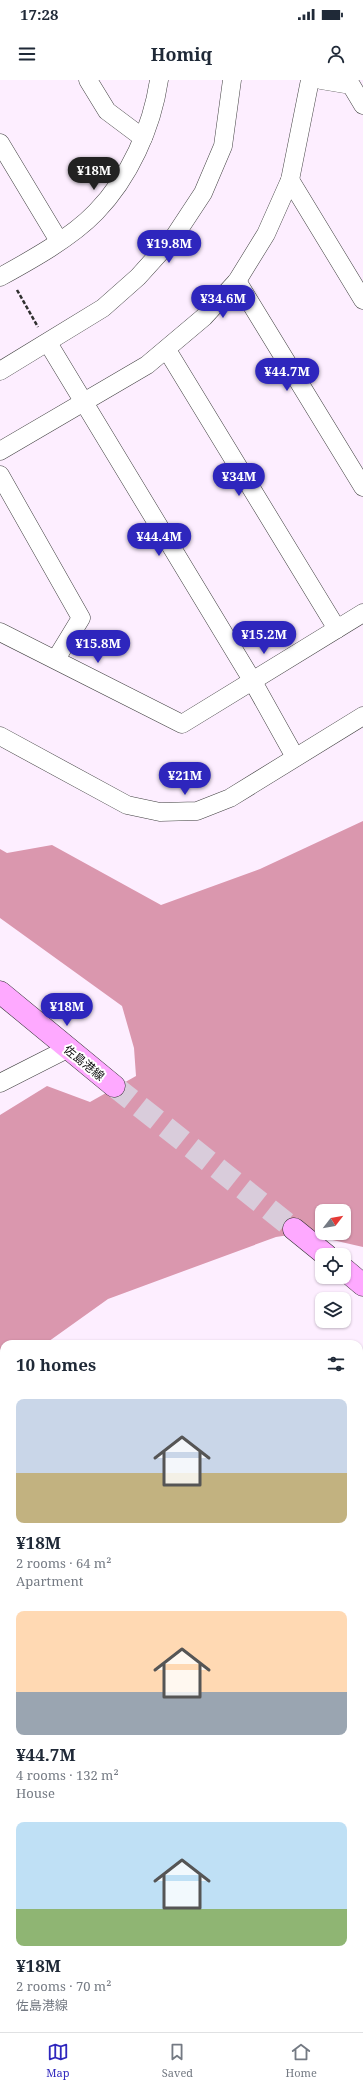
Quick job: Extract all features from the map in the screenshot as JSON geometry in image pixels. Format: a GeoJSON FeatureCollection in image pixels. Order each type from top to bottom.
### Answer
{"type":"FeatureCollection","features":[{"type":"Feature","properties":{"kind":"main road","name":"佐島港線"},"geometry":{"type":"LineString","coordinates":[[0,992],[67,1049],[114,1086]]}},
{"type":"Feature","properties":{"kind":"main road"},"geometry":{"type":"LineString","coordinates":[[294,1229],[317,1248]]}},
{"type":"Feature","properties":{"kind":"main road"},"geometry":{"type":"LineString","coordinates":[[351,1275],[363,1285]]}},
{"type":"Feature","properties":{"kind":"street"},"geometry":{"type":"LineString","coordinates":[[88,80],[107,111],[143,138]]}},
{"type":"Feature","properties":{"kind":"street"},"geometry":{"type":"LineString","coordinates":[[4,275],[59,241],[95,213],[123,179],[143,138],[157,99],[160,80]]}},
{"type":"Feature","properties":{"kind":"street"},"geometry":{"type":"LineString","coordinates":[[0,371],[103,308],[138,277],[174,237],[203,193],[222,146],[232,80]]}},
{"type":"Feature","properties":{"kind":"street"},"geometry":{"type":"LineString","coordinates":[[0,451],[147,365],[167,350],[204,317],[237,281],[266,234],[290,180],[310,80]]}},
{"type":"Feature","properties":{"kind":"street"},"geometry":{"type":"LineString","coordinates":[[321,80],[351,85],[363,105]]}},
{"type":"Feature","properties":{"kind":"street"},"geometry":{"type":"LineString","coordinates":[[0,143],[59,241]]}},
{"type":"Feature","properties":{"kind":"street"},"geometry":{"type":"LineString","coordinates":[[290,180],[363,300]]}},
{"type":"Feature","properties":{"kind":"street"},"geometry":{"type":"LineString","coordinates":[[237,281],[363,487]]}},
{"type":"Feature","properties":{"kind":"street"},"geometry":{"type":"LineString","coordinates":[[48,343],[252,680],[295,757]]}},
{"type":"Feature","properties":{"kind":"street"},"geometry":{"type":"LineString","coordinates":[[167,350],[336,629]]}},
{"type":"Feature","properties":{"kind":"street"},"geometry":{"type":"LineString","coordinates":[[0,475],[81,618],[56,659]]}},
{"type":"Feature","properties":{"kind":"street"},"geometry":{"type":"LineString","coordinates":[[0,632],[182,724],[363,613]]}},
{"type":"Feature","properties":{"kind":"street"},"geometry":{"type":"LineString","coordinates":[[0,736],[127,805],[160,812],[197,811],[230,798],[363,716]]}},
{"type":"Feature","properties":{"kind":"street"},"geometry":{"type":"LineString","coordinates":[[0,1082],[67,1049]]}},
{"type":"Feature","properties":{"kind":"path"},"geometry":{"type":"LineString","coordinates":[[4,275],[48,343]]}},
{"type":"Feature","properties":{"kind":"shaded area"},"geometry":{"type":"Polygon","coordinates":[[[363,821],[363,1247],[332,1240],[351,1240],[351,1204],[315,1204],[315,1236],[302,1233],[276,1237],[108,1299],[51,1340],[0,1340],[0,1115],[47,1086],[90,1102],[136,1076],[134,1048],[122,1006],[0,918],[0,849],[7,853],[52,845],[161,905],[260,869],[363,821]]]}},
{"type":"Feature","properties":{"kind":"tunnel"},"geometry":{"type":"LineString","coordinates":[[114,1086],[294,1229]]}}]}
